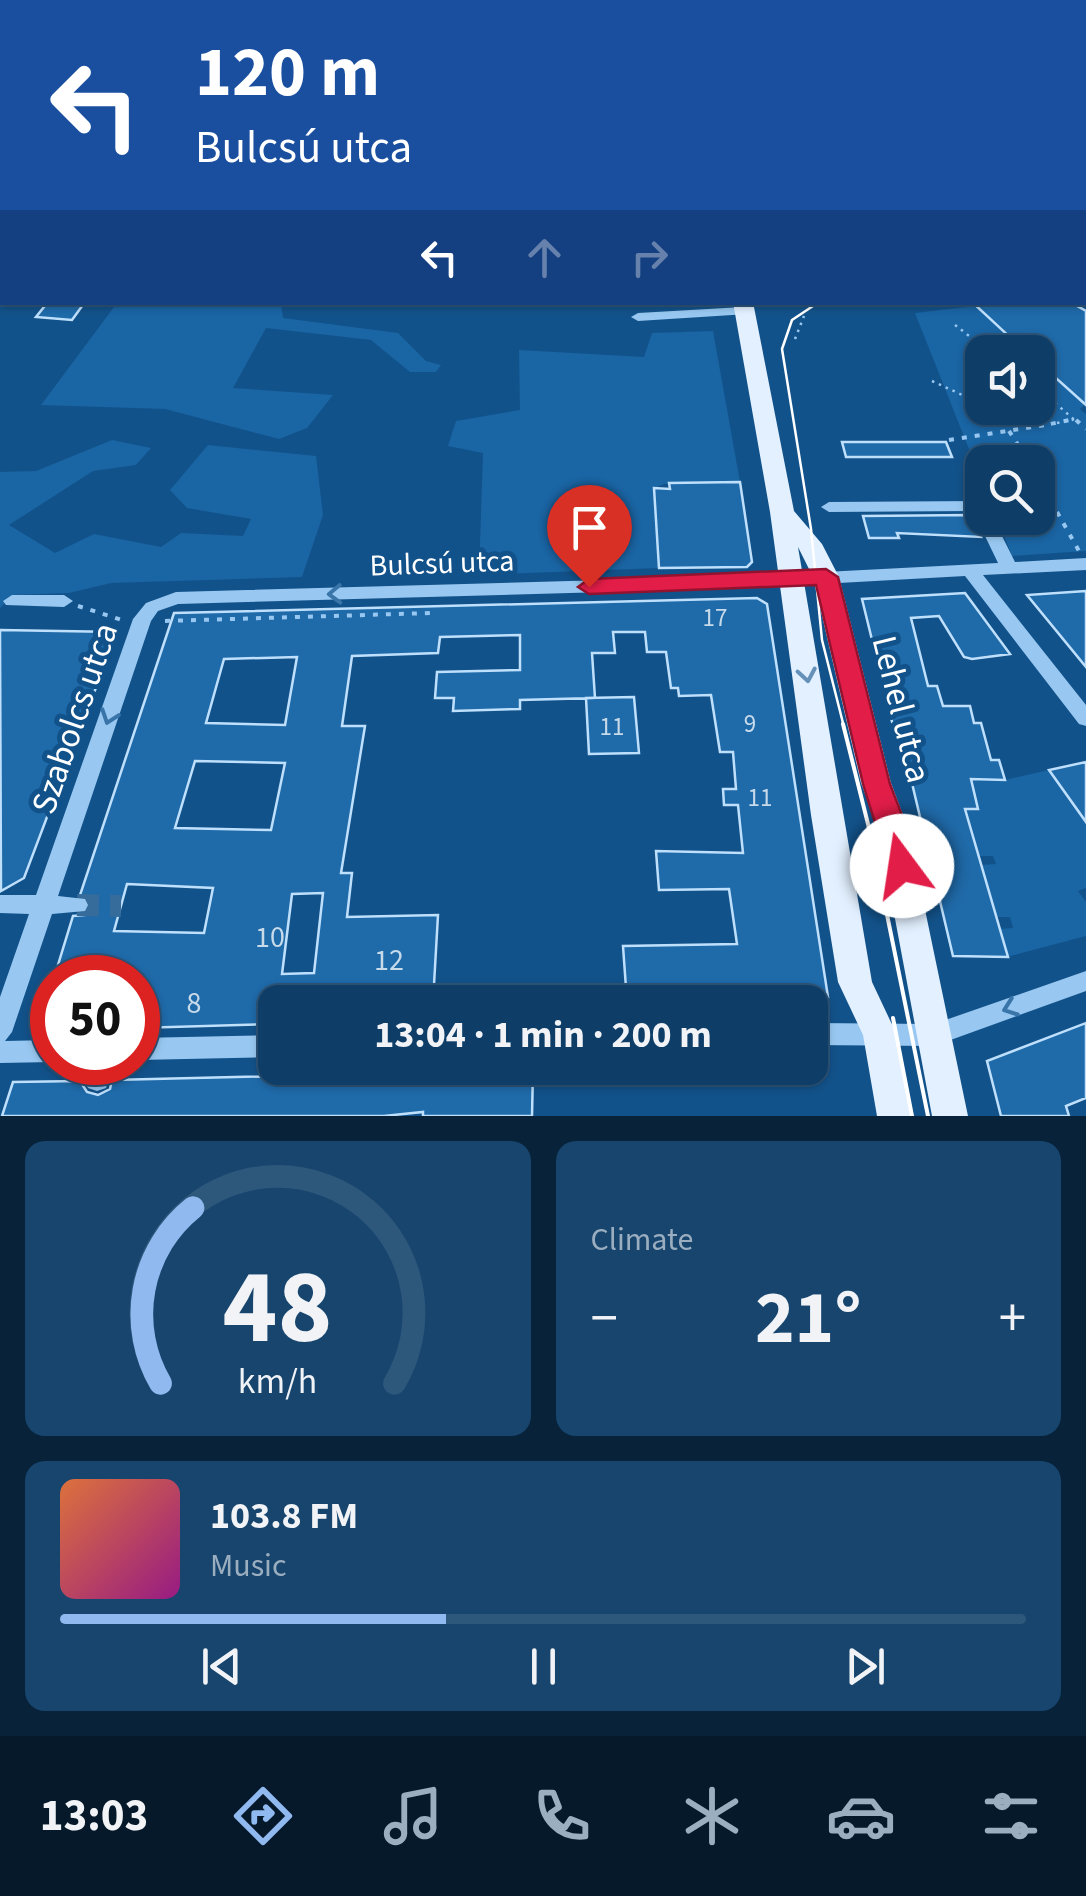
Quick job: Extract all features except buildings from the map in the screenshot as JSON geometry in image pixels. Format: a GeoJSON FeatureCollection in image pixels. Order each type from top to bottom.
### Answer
{"type":"FeatureCollection","features":[{"type":"Feature","properties":{"kind":"main road","name":"Lehel utca"},"geometry":{"type":"LineString","coordinates":[[747,311],[855,982],[880,1034],[894,1116]]}},
{"type":"Feature","properties":{"kind":"main road","name":"Lehel utca"},"geometry":{"type":"LineString","coordinates":[[782,512],[813,549],[826,577],[876,784],[893,828],[950,1116]]}},
{"type":"Feature","properties":{"kind":"street"},"geometry":{"type":"LineString","coordinates":[[638,317],[747,311]]}},
{"type":"Feature","properties":{"kind":"street"},"geometry":{"type":"LineString","coordinates":[[829,507],[965,511]]}},
{"type":"Feature","properties":{"kind":"street"},"geometry":{"type":"LineString","coordinates":[[993,535],[1009,567]]}},
{"type":"Feature","properties":{"kind":"street","name":"Bulcsú utca"},"geometry":{"type":"LineString","coordinates":[[160,603],[176,598],[387,600],[432,591],[1086,564]]}},
{"type":"Feature","properties":{"kind":"street"},"geometry":{"type":"LineString","coordinates":[[970,569],[1086,719]]}},
{"type":"Feature","properties":{"kind":"street"},"geometry":{"type":"LineString","coordinates":[[12,600],[64,602]]}},
{"type":"Feature","properties":{"kind":"street","name":"Szabolcs utca"},"geometry":{"type":"LineString","coordinates":[[0,1032],[140,625],[145,613],[160,603]]}},
{"type":"Feature","properties":{"kind":"street"},"geometry":{"type":"LineString","coordinates":[[1001,641],[1023,638]]}},
{"type":"Feature","properties":{"kind":"street"},"geometry":{"type":"LineString","coordinates":[[0,904],[77,906]]}},
{"type":"Feature","properties":{"kind":"street"},"geometry":{"type":"LineString","coordinates":[[828,1034],[934,1035],[1086,981]]}},
{"type":"Feature","properties":{"kind":"street"},"geometry":{"type":"LineString","coordinates":[[160,1049],[258,1046]]}},
{"type":"Feature","properties":{"kind":"street"},"geometry":{"type":"LineString","coordinates":[[0,1052],[30,1051]]}},
{"type":"Feature","properties":{"kind":"path"},"geometry":{"type":"LineString","coordinates":[[131,0],[154,0]]}},
{"type":"Feature","properties":{"kind":"path"},"geometry":{"type":"LineString","coordinates":[[795,339],[804,316]]}},
{"type":"Feature","properties":{"kind":"path"},"geometry":{"type":"LineString","coordinates":[[955,325],[968,335]]}},
{"type":"Feature","properties":{"kind":"path"},"geometry":{"type":"LineString","coordinates":[[932,381],[965,397]]}},
{"type":"Feature","properties":{"kind":"path"},"geometry":{"type":"LineString","coordinates":[[1055,402],[1086,430]]}},
{"type":"Feature","properties":{"kind":"path"},"geometry":{"type":"LineString","coordinates":[[1055,423],[1076,419]]}},
{"type":"Feature","properties":{"kind":"path"},"geometry":{"type":"LineString","coordinates":[[1004,425],[1019,445]]}},
{"type":"Feature","properties":{"kind":"path"},"geometry":{"type":"LineString","coordinates":[[949,440],[1045,425]]}},
{"type":"Feature","properties":{"kind":"path"},"geometry":{"type":"LineString","coordinates":[[1055,508],[1086,564]]}},
{"type":"Feature","properties":{"kind":"path"},"geometry":{"type":"LineString","coordinates":[[64,602],[140,625],[172,620],[430,613],[432,591]]}},
{"type":"Feature","properties":{"kind":"shaded area"},"geometry":{"type":"Polygon","coordinates":[[[116,305],[281,305],[283,318],[398,333],[426,361],[441,365],[436,372],[410,372],[371,340],[266,328],[233,388],[333,395],[307,428],[279,439],[165,409],[41,405],[116,305]]]}},
{"type":"Feature","properties":{"kind":"shaded area"},"geometry":{"type":"Polygon","coordinates":[[[975,306],[1007,335],[965,335],[965,425],[1055,425],[1055,377],[1085,404],[1080,409],[1086,414],[1086,551],[1012,556],[1004,535],[1055,535],[1055,445],[967,445],[915,313],[975,306]]]}},
{"type":"Feature","properties":{"kind":"shaded area"},"geometry":{"type":"Polygon","coordinates":[[[713,331],[740,482],[664,484],[655,488],[659,568],[479,575],[483,453],[448,446],[456,421],[520,410],[519,350],[644,357],[652,333],[713,331]]]}},
{"type":"Feature","properties":{"kind":"shaded area"},"geometry":{"type":"Polygon","coordinates":[[[112,440],[151,448],[136,465],[93,471],[9,525],[55,553],[94,534],[161,547],[181,533],[243,536],[251,519],[187,508],[170,490],[208,445],[316,456],[323,515],[302,577],[111,583],[69,593],[14,595],[0,608],[0,472],[36,471],[112,440]]]}},
{"type":"Feature","properties":{"kind":"shaded area"},"geometry":{"type":"Polygon","coordinates":[[[1049,770],[1086,821],[1086,888],[1078,891],[1086,902],[1086,936],[1007,957],[1000,929],[1013,928],[1010,917],[995,917],[981,865],[996,864],[993,856],[978,856],[965,809],[978,808],[959,779],[1005,780],[1049,770]]]}},
{"type":"Feature","properties":{"kind":"tunnel"},"geometry":{"type":"LineString","coordinates":[[77,905],[121,906]]}},
{"type":"Feature","properties":{"kind":"tram line"},"geometry":{"type":"LineString","coordinates":[[814,305],[792,320],[782,349],[811,529],[822,640],[844,727]]}},
{"type":"Feature","properties":{"kind":"tram line"},"geometry":{"type":"LineString","coordinates":[[843,724],[871,836],[928,1116]]}},
{"type":"Feature","properties":{"kind":"tram line"},"geometry":{"type":"LineString","coordinates":[[893,1018],[912,1116]]}},
{"type":"Feature","properties":{"kind":"route"},"geometry":{"type":"LineString","coordinates":[[589,587],[826,577],[876,784],[902,866]]}}]}
